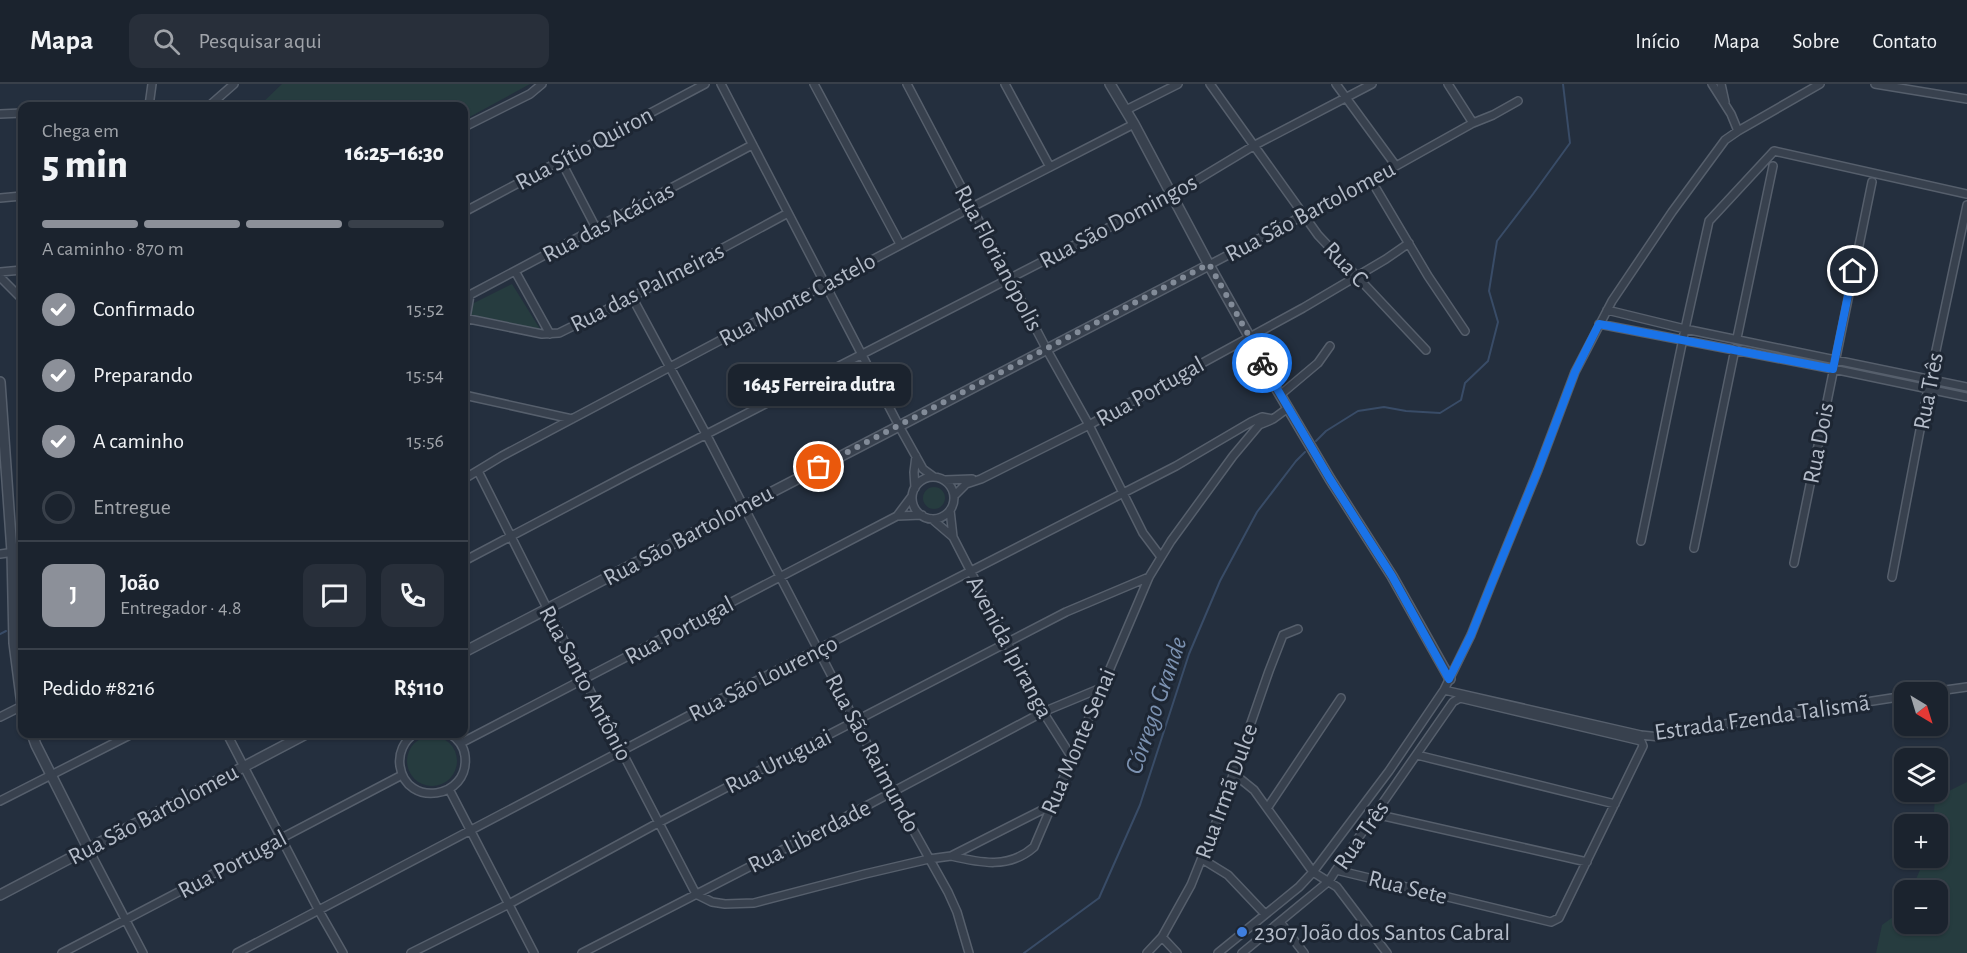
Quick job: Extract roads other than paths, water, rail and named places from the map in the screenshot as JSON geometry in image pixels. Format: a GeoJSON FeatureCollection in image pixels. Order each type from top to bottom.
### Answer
{"type":"FeatureCollection","features":[{"type":"Feature","properties":{"kind":"street"},"geometry":{"type":"LineString","coordinates":[[150,102],[153,84]]}},
{"type":"Feature","properties":{"kind":"street"},"geometry":{"type":"LineString","coordinates":[[468,125],[530,94],[542,84]]}},
{"type":"Feature","properties":{"kind":"street","name":"Rua Sítio Quiron"},"geometry":{"type":"LineString","coordinates":[[468,210],[705,84]]}},
{"type":"Feature","properties":{"kind":"street"},"geometry":{"type":"LineString","coordinates":[[721,84],[923,469],[934,477],[945,480],[981,479]]}},
{"type":"Feature","properties":{"kind":"street"},"geometry":{"type":"LineString","coordinates":[[814,84],[900,244]]}},
{"type":"Feature","properties":{"kind":"street","name":"Rua Florianópolis"},"geometry":{"type":"LineString","coordinates":[[907,84],[1089,425],[1143,533],[1161,557]]}},
{"type":"Feature","properties":{"kind":"street"},"geometry":{"type":"LineString","coordinates":[[1005,84],[1050,167]]}},
{"type":"Feature","properties":{"kind":"street"},"geometry":{"type":"LineString","coordinates":[[1110,84],[1134,124],[1266,371],[1392,576],[1449,679]]}},
{"type":"Feature","properties":{"kind":"street"},"geometry":{"type":"LineString","coordinates":[[1126,110],[1178,84]]}},
{"type":"Feature","properties":{"kind":"street","name":"Rua C"},"geometry":{"type":"LineString","coordinates":[[1210,84],[1303,215],[1334,252],[1426,351]]}},
{"type":"Feature","properties":{"kind":"street"},"geometry":{"type":"LineString","coordinates":[[1336,84],[1396,166]]}},
{"type":"Feature","properties":{"kind":"street","name":"Rua São Domingos"},"geometry":{"type":"LineString","coordinates":[[468,559],[1010,279],[1084,238],[1172,195],[1255,145],[1372,84]]}},
{"type":"Feature","properties":{"kind":"street"},"geometry":{"type":"LineString","coordinates":[[1448,84],[1473,123]]}},
{"type":"Feature","properties":{"kind":"street"},"geometry":{"type":"LineString","coordinates":[[1712,84],[1738,131]]}},
{"type":"Feature","properties":{"kind":"street"},"geometry":{"type":"LineString","coordinates":[[1721,84],[1725,104]]}},
{"type":"Feature","properties":{"kind":"street"},"geometry":{"type":"LineString","coordinates":[[1218,953],[1313,873],[1389,771],[1444,690],[1471,635],[1496,575],[1575,372],[1607,310],[1654,239],[1725,140],[1820,84]]}},
{"type":"Feature","properties":{"kind":"street"},"geometry":{"type":"LineString","coordinates":[[1875,84],[1967,99]]}},
{"type":"Feature","properties":{"kind":"street"},"geometry":{"type":"LineString","coordinates":[[213,102],[230,85]]}},
{"type":"Feature","properties":{"kind":"street","name":"Rua São Bartolomeu"},"geometry":{"type":"LineString","coordinates":[[468,650],[1047,350],[1518,101]]}},
{"type":"Feature","properties":{"kind":"street"},"geometry":{"type":"LineString","coordinates":[[0,114],[18,112]]}},
{"type":"Feature","properties":{"kind":"street","name":"Rua Monte Castelo"},"geometry":{"type":"LineString","coordinates":[[468,477],[502,456],[900,244],[1134,124]]}},
{"type":"Feature","properties":{"kind":"street","name":"Rua das Acácias"},"geometry":{"type":"LineString","coordinates":[[468,295],[752,145]]}},
{"type":"Feature","properties":{"kind":"street"},"geometry":{"type":"LineString","coordinates":[[1641,542],[1709,222],[1774,151],[1967,194]]}},
{"type":"Feature","properties":{"kind":"street"},"geometry":{"type":"LineString","coordinates":[[561,160],[596,228]]}},
{"type":"Feature","properties":{"kind":"street"},"geometry":{"type":"LineString","coordinates":[[1737,338],[1773,166]]}},
{"type":"Feature","properties":{"kind":"street"},"geometry":{"type":"LineString","coordinates":[[1371,180],[1465,331]]}},
{"type":"Feature","properties":{"kind":"street","name":"Rua Dois"},"geometry":{"type":"LineString","coordinates":[[1794,563],[1872,182]]}},
{"type":"Feature","properties":{"kind":"street"},"geometry":{"type":"LineString","coordinates":[[0,198],[18,196]]}},
{"type":"Feature","properties":{"kind":"street","name":"Rua Três"},"geometry":{"type":"LineString","coordinates":[[1892,577],[1928,388],[1967,205]]}},
{"type":"Feature","properties":{"kind":"street","name":"Rua das Palmeiras"},"geometry":{"type":"LineString","coordinates":[[468,319],[550,334],[559,333],[632,297],[788,213]]}},
{"type":"Feature","properties":{"kind":"street","name":"Rua Portugal"},"geometry":{"type":"LineString","coordinates":[[954,496],[966,484],[981,479],[1089,425],[1303,308],[1409,243]]}},
{"type":"Feature","properties":{"kind":"street"},"geometry":{"type":"LineString","coordinates":[[0,272],[18,270]]}},
{"type":"Feature","properties":{"kind":"street"},"geometry":{"type":"LineString","coordinates":[[515,271],[550,334]]}},
{"type":"Feature","properties":{"kind":"street"},"geometry":{"type":"LineString","coordinates":[[0,277],[18,295]]}},
{"type":"Feature","properties":{"kind":"street","name":"Rua São Raimundo"},"geometry":{"type":"LineString","coordinates":[[632,297],[957,912],[969,953]]}},
{"type":"Feature","properties":{"kind":"street"},"geometry":{"type":"LineString","coordinates":[[1607,310],[1685,329],[1967,387]]}},
{"type":"Feature","properties":{"kind":"street"},"geometry":{"type":"LineString","coordinates":[[1599,324],[1735,349],[1967,397]]}},
{"type":"Feature","properties":{"kind":"street"},"geometry":{"type":"LineString","coordinates":[[1280,394],[1318,363],[1330,346]]}},
{"type":"Feature","properties":{"kind":"street"},"geometry":{"type":"LineString","coordinates":[[1694,548],[1735,349]]}},
{"type":"Feature","properties":{"kind":"street"},"geometry":{"type":"LineString","coordinates":[[0,382],[3,471],[17,552],[14,643],[18,674]]}},
{"type":"Feature","properties":{"kind":"street"},"geometry":{"type":"LineString","coordinates":[[468,396],[572,419]]}},
{"type":"Feature","properties":{"kind":"street","name":"Rua São Lourenço"},"geometry":{"type":"LineString","coordinates":[[237,953],[819,648],[1176,466],[1251,422],[1262,417],[1273,419],[1288,408]]}},
{"type":"Feature","properties":{"kind":"street"},"geometry":{"type":"LineString","coordinates":[[1161,557],[1258,425],[1273,419]]}},
{"type":"Feature","properties":{"kind":"street"},"geometry":{"type":"LineString","coordinates":[[897,516],[912,496],[915,488],[916,456]]}},
{"type":"Feature","properties":{"kind":"street","name":"Rua Santo Antônio"},"geometry":{"type":"LineString","coordinates":[[478,471],[696,894]]}},
{"type":"Feature","properties":{"kind":"street"},"geometry":{"type":"LineString","coordinates":[[915,488],[925,479],[934,477]]}},
{"type":"Feature","properties":{"kind":"street"},"geometry":{"type":"LineString","coordinates":[[945,480],[954,496],[950,510],[953,537]]}},
{"type":"Feature","properties":{"kind":"street"},"geometry":{"type":"LineString","coordinates":[[912,496],[914,507],[922,516]]}},
{"type":"Feature","properties":{"kind":"street"},"geometry":{"type":"LineString","coordinates":[[932,519],[942,517],[950,510]]}},
{"type":"Feature","properties":{"kind":"street"},"geometry":{"type":"LineString","coordinates":[[897,516],[922,516],[932,519],[953,537]]}},
{"type":"Feature","properties":{"kind":"street","name":"Rua Portugal"},"geometry":{"type":"LineString","coordinates":[[460,743],[897,516]]}},
{"type":"Feature","properties":{"kind":"street","name":"Avenida Ipiranga"},"geometry":{"type":"LineString","coordinates":[[953,537],[1043,712],[1071,756]]}},
{"type":"Feature","properties":{"kind":"street"},"geometry":{"type":"LineString","coordinates":[[0,554],[17,552]]}},
{"type":"Feature","properties":{"kind":"street","name":"Rua Monte Senai"},"geometry":{"type":"LineString","coordinates":[[951,856],[973,861],[998,862],[1018,858],[1034,847],[1149,577],[1161,557]]}},
{"type":"Feature","properties":{"kind":"street","name":"Rua Uruguai"},"geometry":{"type":"LineString","coordinates":[[411,953],[1066,612],[1149,577]]}},
{"type":"Feature","properties":{"kind":"street","name":"Rua Irmã Dulce"},"geometry":{"type":"LineString","coordinates":[[1147,953],[1162,937],[1191,885],[1283,635],[1298,629]]}},
{"type":"Feature","properties":{"kind":"street"},"geometry":{"type":"LineString","coordinates":[[1948,690],[1967,687]]}},
{"type":"Feature","properties":{"kind":"street","name":"Rua Liberdade"},"geometry":{"type":"LineString","coordinates":[[582,953],[1043,712],[1101,688]]}},
{"type":"Feature","properties":{"kind":"street","name":"Estrada Fzenda Talismã"},"geometry":{"type":"LineString","coordinates":[[1444,690],[1641,735],[1660,736],[1689,729],[1894,698]]}},
{"type":"Feature","properties":{"kind":"street"},"geometry":{"type":"LineString","coordinates":[[1268,807],[1341,698]]}},
{"type":"Feature","properties":{"kind":"street","name":"Rua Três"},"geometry":{"type":"LineString","coordinates":[[1242,953],[1329,881],[1453,702],[1460,698],[1641,741],[1643,746],[1615,804]]}},
{"type":"Feature","properties":{"kind":"street"},"geometry":{"type":"LineString","coordinates":[[0,717],[18,707]]}},
{"type":"Feature","properties":{"kind":"street"},"geometry":{"type":"LineString","coordinates":[[34,738],[143,953]]}},
{"type":"Feature","properties":{"kind":"street"},"geometry":{"type":"LineString","coordinates":[[0,801],[124,738]]}},
{"type":"Feature","properties":{"kind":"street"},"geometry":{"type":"LineString","coordinates":[[229,738],[343,953]]}},
{"type":"Feature","properties":{"kind":"street","name":"Rua São Bartolomeu"},"geometry":{"type":"LineString","coordinates":[[0,895],[298,738]]}},
{"type":"Feature","properties":{"kind":"street"},"geometry":{"type":"LineString","coordinates":[[410,738],[405,742],[399,758],[402,775],[407,783],[422,793],[431,794],[449,789],[463,774],[465,753],[454,738]]}},
{"type":"Feature","properties":{"kind":"street"},"geometry":{"type":"LineString","coordinates":[[1375,814],[1587,861],[1615,804],[1417,755]]}},
{"type":"Feature","properties":{"kind":"street"},"geometry":{"type":"LineString","coordinates":[[1233,772],[1254,790],[1268,807],[1313,873],[1337,887],[1387,953]]}},
{"type":"Feature","properties":{"kind":"street","name":"Rua Portugal"},"geometry":{"type":"LineString","coordinates":[[62,953],[402,775]]}},
{"type":"Feature","properties":{"kind":"street"},"geometry":{"type":"LineString","coordinates":[[449,789],[534,953]]}},
{"type":"Feature","properties":{"kind":"street"},"geometry":{"type":"LineString","coordinates":[[696,894],[712,902],[724,904],[754,903],[864,873],[951,856],[1050,806]]}},
{"type":"Feature","properties":{"kind":"street"},"geometry":{"type":"LineString","coordinates":[[1202,859],[1228,875],[1265,914]]}},
{"type":"Feature","properties":{"kind":"street","name":"Rua Sete"},"geometry":{"type":"LineString","coordinates":[[1336,870],[1551,922],[1559,918],[1587,861]]}},
{"type":"Feature","properties":{"kind":"street"},"geometry":{"type":"LineString","coordinates":[[1280,922],[1304,953]]}},
{"type":"Feature","properties":{"kind":"street"},"geometry":{"type":"LineString","coordinates":[[1162,937],[1177,953]]}},
{"type":"Feature","properties":{"kind":"waterway","name":"Córrego Grande"},"geometry":{"type":"LineString","coordinates":[[1316,441],[1326,431],[1358,411],[1384,407],[1440,413],[1461,400],[1465,383],[1488,361],[1498,322],[1489,291],[1497,241],[1570,143],[1563,84]]}},
{"type":"Feature","properties":{"kind":"waterway","name":"Córrego Grande"},"geometry":{"type":"LineString","coordinates":[[1024,953],[1099,898],[1140,805],[1189,654],[1220,581],[1257,512],[1305,452]]}},
{"type":"Feature","properties":{"kind":"waterway"},"geometry":{"type":"LineString","coordinates":[[0,634],[6,631]]}},
{"type":"Feature","properties":{"kind":"place","name":"1645 Ferreira dutra"},"geometry":{"type":"Point","coordinates":[819,467]}},
{"type":"Feature","properties":{"kind":"place","name":"2307 João dos Santos Cabral"},"geometry":{"type":"Point","coordinates":[1242,932]}}]}
